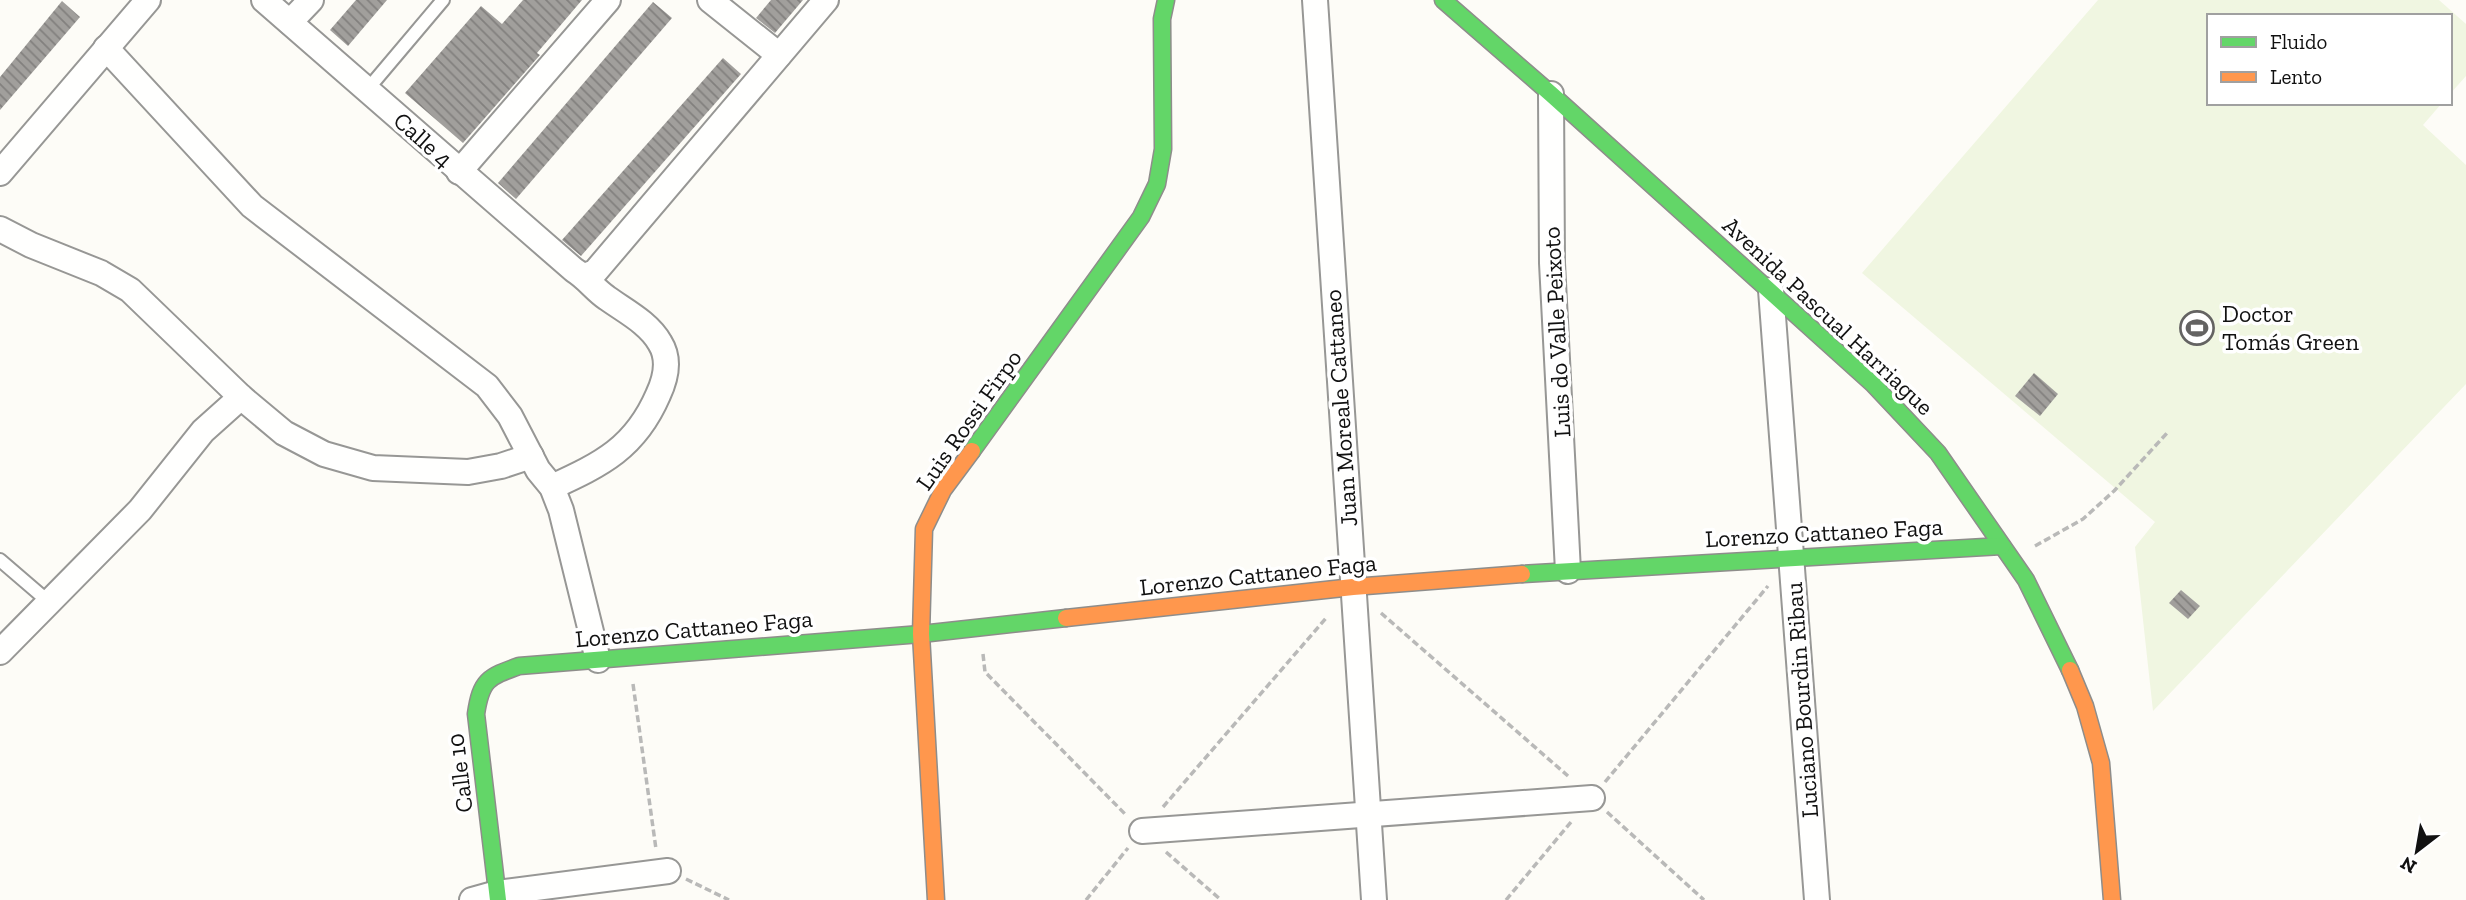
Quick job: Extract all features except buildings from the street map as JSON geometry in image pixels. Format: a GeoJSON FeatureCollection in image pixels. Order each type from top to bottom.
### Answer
{"type":"FeatureCollection","features":[{"type":"Feature","properties":{"kind":"street"},"geometry":{"type":"LineString","coordinates":[[0,173],[148,0]]}},
{"type":"Feature","properties":{"kind":"street","name":"Calle 4"},"geometry":{"type":"LineString","coordinates":[[264,0],[458,172],[574,270],[585,276],[604,296],[649,329],[660,341],[666,368],[663,384],[639,431],[624,446],[593,468],[552,487]]}},
{"type":"Feature","properties":{"kind":"street"},"geometry":{"type":"LineString","coordinates":[[290,22],[311,0]]}},
{"type":"Feature","properties":{"kind":"street"},"geometry":{"type":"LineString","coordinates":[[458,172],[608,0]]}},
{"type":"Feature","properties":{"kind":"street"},"geometry":{"type":"LineString","coordinates":[[710,0],[779,55]]}},
{"type":"Feature","properties":{"kind":"street"},"geometry":{"type":"LineString","coordinates":[[585,276],[595,272],[826,0]]}},
{"type":"Feature","properties":{"kind":"street","name":"Luis Rossi Firpo"},"geometry":{"type":"LineString","coordinates":[[936,900],[921,634],[924,529],[943,490],[1141,217],[1157,184],[1163,149],[1162,19],[1167,0]]}},
{"type":"Feature","properties":{"kind":"street","name":"Juan Moreale Cattaneo"},"geometry":{"type":"LineString","coordinates":[[1315,0],[1374,900]]}},
{"type":"Feature","properties":{"kind":"street","name":"Avenida Pascual Harriague"},"geometry":{"type":"LineString","coordinates":[[1443,0],[1771,290],[1873,384],[1938,453],[2026,580],[2060,646],[2085,706],[2101,763],[2112,900]]}},
{"type":"Feature","properties":{"kind":"street"},"geometry":{"type":"LineString","coordinates":[[106,48],[252,206],[487,386],[510,416],[538,470],[552,487],[561,510],[598,660]]}},
{"type":"Feature","properties":{"kind":"street","name":"Luis do Valle Peixoto"},"geometry":{"type":"LineString","coordinates":[[1551,94],[1552,263],[1568,571]]}},
{"type":"Feature","properties":{"kind":"street"},"geometry":{"type":"LineString","coordinates":[[0,229],[31,245],[101,273],[130,290],[241,397],[284,433],[324,454],[373,468],[468,472],[501,466],[531,456]]}},
{"type":"Feature","properties":{"kind":"street","name":"Luciano Bourdin Ribau"},"geometry":{"type":"LineString","coordinates":[[1771,290],[1816,900]]}},
{"type":"Feature","properties":{"kind":"street"},"geometry":{"type":"LineString","coordinates":[[0,652],[140,510],[203,431],[241,397]]}},
{"type":"Feature","properties":{"kind":"street","name":"Lorenzo Cattaneo Faga"},"geometry":{"type":"LineString","coordinates":[[519,666],[921,634],[1353,587],[1792,557],[2004,549]]}},
{"type":"Feature","properties":{"kind":"street","name":"Calle 10"},"geometry":{"type":"LineString","coordinates":[[497,896],[476,714],[479,689],[490,676],[519,666]]}},
{"type":"Feature","properties":{"kind":"street"},"geometry":{"type":"LineString","coordinates":[[1142,831],[1592,798]]}},
{"type":"Feature","properties":{"kind":"street"},"geometry":{"type":"LineString","coordinates":[[472,900],[668,870]]}},
{"type":"Feature","properties":{"kind":"lane"},"geometry":{"type":"LineString","coordinates":[[367,90],[443,0]]}},
{"type":"Feature","properties":{"kind":"lane"},"geometry":{"type":"LineString","coordinates":[[0,560],[50,603]]}},
{"type":"Feature","properties":{"kind":"path"},"geometry":{"type":"LineString","coordinates":[[2004,549],[2035,546],[2083,519],[2115,491],[2167,433]]}},
{"type":"Feature","properties":{"kind":"path"},"geometry":{"type":"LineString","coordinates":[[1506,900],[1792,557]]}},
{"type":"Feature","properties":{"kind":"path"},"geometry":{"type":"LineString","coordinates":[[1086,900],[1142,831],[1353,587],[1704,900]]}},
{"type":"Feature","properties":{"kind":"path"},"geometry":{"type":"LineString","coordinates":[[979,628],[985,672],[1142,831],[1221,900]]}},
{"type":"Feature","properties":{"kind":"path"},"geometry":{"type":"LineString","coordinates":[[629,657],[654,847],[668,870],[729,900]]}},
{"type":"Feature","properties":{"kind":"green space","name":"Doctor Tomás Green"},"geometry":{"type":"Polygon","coordinates":[[[2098,0],[2439,0],[2466,24],[2466,76],[2452,92],[2452,14],[2207,14],[2207,105],[2440,105],[2423,125],[2466,165],[2466,384],[2153,711],[2135,547],[2155,522],[1862,273],[2098,0]]]}},
{"type":"Feature","properties":{"kind":"traffic: fast"},"geometry":{"type":"LineString","coordinates":[[972,451],[1141,217],[1157,184],[1163,149],[1162,19],[1166,0]]}},
{"type":"Feature","properties":{"kind":"traffic: fast"},"geometry":{"type":"LineString","coordinates":[[1443,0],[1873,384],[1938,453],[2026,580],[2070,670]]}},
{"type":"Feature","properties":{"kind":"traffic: fast"},"geometry":{"type":"LineString","coordinates":[[1522,574],[2002,546]]}},
{"type":"Feature","properties":{"kind":"traffic: fast"},"geometry":{"type":"LineString","coordinates":[[498,900],[476,714],[484,687],[500,673],[519,666],[921,634],[1066,618]]}},
{"type":"Feature","properties":{"kind":"traffic: slow"},"geometry":{"type":"LineString","coordinates":[[936,900],[921,634],[924,529],[943,490],[972,451]]}},
{"type":"Feature","properties":{"kind":"traffic: slow"},"geometry":{"type":"LineString","coordinates":[[1066,618],[1353,587],[1522,574]]}},
{"type":"Feature","properties":{"kind":"traffic: slow"},"geometry":{"type":"LineString","coordinates":[[2070,670],[2085,706],[2101,763],[2112,900]]}},
{"type":"Feature","properties":{"kind":"place","name":"Doctor Tomás Green"},"geometry":{"type":"Point","coordinates":[2197,328]}}]}
